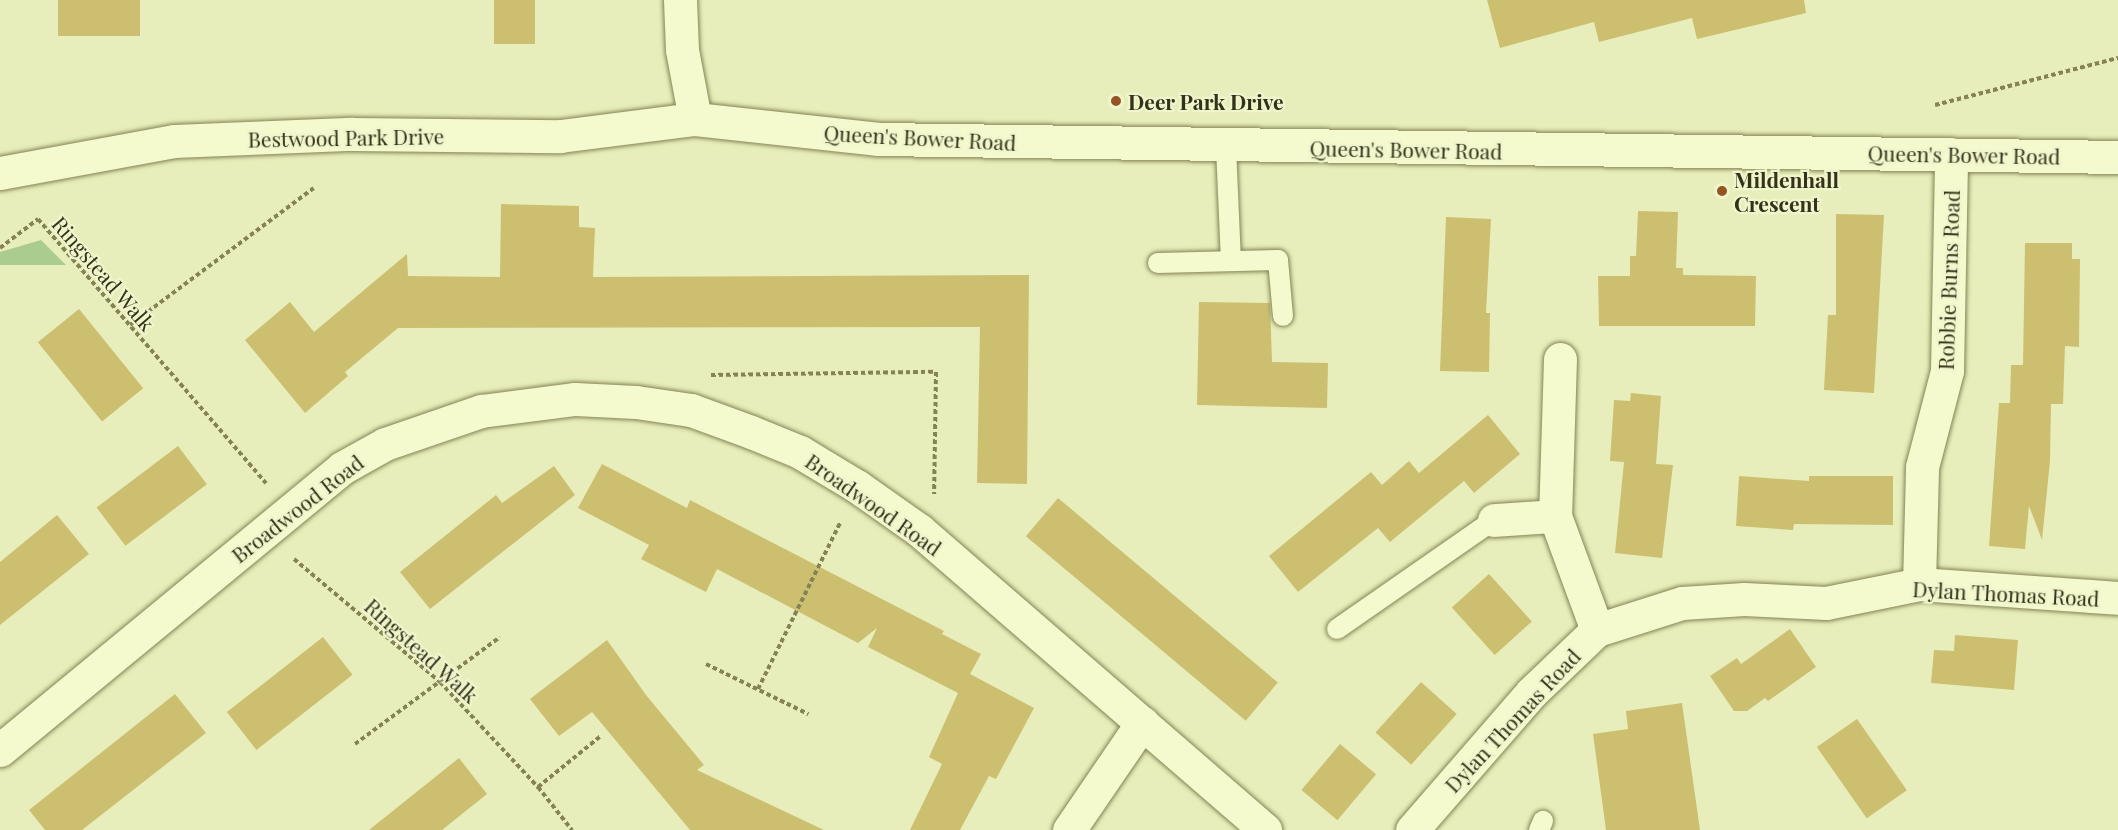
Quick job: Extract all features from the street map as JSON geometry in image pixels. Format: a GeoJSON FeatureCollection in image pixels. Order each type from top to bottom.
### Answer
{"type":"FeatureCollection","features":[{"type":"Feature","properties":{"kind":"street"},"geometry":{"type":"LineString","coordinates":[[680,0],[682,50],[695,119]]}},
{"type":"Feature","properties":{"kind":"street","name":"Queen's Bower Road"},"geometry":{"type":"LineString","coordinates":[[695,119],[879,139],[1226,147],[2118,157]]}},
{"type":"Feature","properties":{"kind":"street","name":"Bestwood Park Drive"},"geometry":{"type":"LineString","coordinates":[[0,173],[174,141],[352,135],[560,136],[695,119]]}},
{"type":"Feature","properties":{"kind":"street","name":"Robbie Burns Road"},"geometry":{"type":"LineString","coordinates":[[1919,584],[1922,467],[1947,371],[1951,154]]}},
{"type":"Feature","properties":{"kind":"street"},"geometry":{"type":"LineString","coordinates":[[1560,359],[1555,516],[1597,630]]}},
{"type":"Feature","properties":{"kind":"street","name":"Broadwood Road"},"geometry":{"type":"LineString","coordinates":[[0,750],[342,468],[384,444],[481,411],[576,399],[636,402],[691,410],[800,452],[858,487],[919,530],[1265,830]]}},
{"type":"Feature","properties":{"kind":"street"},"geometry":{"type":"LineString","coordinates":[[1494,520],[1555,516]]}},
{"type":"Feature","properties":{"kind":"street","name":"Dylan Thomas Road"},"geometry":{"type":"LineString","coordinates":[[1412,830],[1531,693],[1597,630],[1682,603],[1744,599],[1826,603],[1919,584],[2118,598]]}},
{"type":"Feature","properties":{"kind":"street"},"geometry":{"type":"LineString","coordinates":[[1069,830],[1142,723]]}},
{"type":"Feature","properties":{"kind":"lane"},"geometry":{"type":"LineString","coordinates":[[1226,147],[1231,261]]}},
{"type":"Feature","properties":{"kind":"lane"},"geometry":{"type":"LineString","coordinates":[[1158,263],[1278,260],[1283,316]]}},
{"type":"Feature","properties":{"kind":"lane"},"geometry":{"type":"LineString","coordinates":[[1337,629],[1494,520]]}},
{"type":"Feature","properties":{"kind":"path"},"geometry":{"type":"LineString","coordinates":[[1935,105],[2118,58]]}},
{"type":"Feature","properties":{"kind":"path"},"geometry":{"type":"LineString","coordinates":[[130,325],[314,188]]}},
{"type":"Feature","properties":{"kind":"path","name":"Ringstead Walk"},"geometry":{"type":"LineString","coordinates":[[0,248],[38,219],[290,511]]}},
{"type":"Feature","properties":{"kind":"path"},"geometry":{"type":"LineString","coordinates":[[691,410],[704,375],[936,372],[934,505],[919,530]]}},
{"type":"Feature","properties":{"kind":"path"},"geometry":{"type":"LineString","coordinates":[[758,690],[858,487]]}},
{"type":"Feature","properties":{"kind":"path","name":"Ringstead Walk"},"geometry":{"type":"LineString","coordinates":[[263,533],[440,682],[538,787],[572,830]]}},
{"type":"Feature","properties":{"kind":"path"},"geometry":{"type":"LineString","coordinates":[[355,744],[500,637]]}},
{"type":"Feature","properties":{"kind":"path"},"geometry":{"type":"LineString","coordinates":[[706,664],[808,714]]}},
{"type":"Feature","properties":{"kind":"path"},"geometry":{"type":"LineString","coordinates":[[538,787],[602,735]]}},
{"type":"Feature","properties":{"kind":"green space"},"geometry":{"type":"Polygon","coordinates":[[[41,240],[66,265],[0,265],[0,252],[41,240]]]}},
{"type":"Feature","properties":{"kind":"building"},"geometry":{"type":"Polygon","coordinates":[[[58,0],[140,0],[140,36],[58,36],[58,0]]]}},
{"type":"Feature","properties":{"kind":"building"},"geometry":{"type":"Polygon","coordinates":[[[494,0],[535,0],[535,44],[494,44],[494,0]]]}},
{"type":"Feature","properties":{"kind":"building"},"geometry":{"type":"Polygon","coordinates":[[[1487,0],[1804,0],[1806,13],[1697,39],[1692,18],[1599,42],[1594,22],[1500,48],[1487,0]]]}},
{"type":"Feature","properties":{"kind":"building"},"geometry":{"type":"Polygon","coordinates":[[[501,204],[579,206],[579,227],[595,228],[593,277],[1029,275],[1027,484],[977,483],[980,327],[398,328],[345,372],[348,376],[305,413],[245,340],[290,302],[314,332],[407,254],[408,276],[500,277],[501,204]]]}},
{"type":"Feature","properties":{"kind":"building"},"geometry":{"type":"Polygon","coordinates":[[[1638,211],[1678,212],[1676,268],[1683,268],[1683,275],[1756,276],[1755,326],[1599,326],[1598,276],[1630,276],[1630,256],[1636,256],[1638,211]]]}},
{"type":"Feature","properties":{"kind":"building"},"geometry":{"type":"Polygon","coordinates":[[[1836,214],[1884,215],[1874,393],[1824,390],[1828,315],[1836,315],[1836,214]]]}},
{"type":"Feature","properties":{"kind":"building"},"geometry":{"type":"Polygon","coordinates":[[[1446,217],[1491,219],[1486,313],[1490,313],[1489,372],[1440,371],[1446,217]]]}},
{"type":"Feature","properties":{"kind":"building"},"geometry":{"type":"Polygon","coordinates":[[[2025,243],[2072,243],[2072,259],[2080,259],[2079,347],[2065,346],[2063,404],[2051,404],[2050,461],[2042,540],[2029,506],[2025,549],[1989,546],[1999,403],[2010,403],[2011,365],[2023,365],[2025,243]]]}},
{"type":"Feature","properties":{"kind":"building"},"geometry":{"type":"Polygon","coordinates":[[[1199,302],[1270,303],[1272,362],[1328,363],[1327,408],[1197,405],[1199,302]]]}},
{"type":"Feature","properties":{"kind":"building"},"geometry":{"type":"Polygon","coordinates":[[[79,309],[143,388],[102,422],[38,342],[79,309]]]}},
{"type":"Feature","properties":{"kind":"building"},"geometry":{"type":"Polygon","coordinates":[[[1631,393],[1661,396],[1656,464],[1673,465],[1662,558],[1615,553],[1624,462],[1610,461],[1614,400],[1630,401],[1631,393]]]}},
{"type":"Feature","properties":{"kind":"building"},"geometry":{"type":"Polygon","coordinates":[[[1488,415],[1520,454],[1474,493],[1464,481],[1390,542],[1378,528],[1298,592],[1269,556],[1371,472],[1382,485],[1409,461],[1419,473],[1488,415]]]}},
{"type":"Feature","properties":{"kind":"building"},"geometry":{"type":"Polygon","coordinates":[[[178,446],[207,484],[125,546],[97,507],[178,446]]]}},
{"type":"Feature","properties":{"kind":"building"},"geometry":{"type":"Polygon","coordinates":[[[602,464],[687,508],[690,500],[944,631],[942,634],[981,654],[970,674],[1034,708],[996,779],[989,776],[960,830],[910,830],[942,764],[929,757],[958,693],[868,647],[877,628],[858,643],[717,569],[706,592],[641,559],[649,545],[578,508],[602,464]]]}},
{"type":"Feature","properties":{"kind":"building"},"geometry":{"type":"Polygon","coordinates":[[[554,466],[575,495],[430,609],[400,572],[496,495],[502,503],[554,466]]]}},
{"type":"Feature","properties":{"kind":"building"},"geometry":{"type":"Polygon","coordinates":[[[1739,476],[1809,481],[1809,476],[1893,476],[1893,525],[1794,524],[1793,530],[1736,526],[1739,476]]]}},
{"type":"Feature","properties":{"kind":"building"},"geometry":{"type":"Polygon","coordinates":[[[1058,498],[1278,682],[1246,721],[1026,536],[1058,498]]]}},
{"type":"Feature","properties":{"kind":"building"},"geometry":{"type":"Polygon","coordinates":[[[57,515],[89,554],[0,625],[0,562],[57,515]]]}},
{"type":"Feature","properties":{"kind":"building"},"geometry":{"type":"Polygon","coordinates":[[[1489,574],[1532,622],[1495,655],[1452,607],[1489,574]]]}},
{"type":"Feature","properties":{"kind":"building"},"geometry":{"type":"Polygon","coordinates":[[[1790,629],[1816,667],[1768,701],[1765,698],[1747,711],[1734,711],[1710,676],[1737,658],[1741,664],[1790,629]]]}},
{"type":"Feature","properties":{"kind":"building"},"geometry":{"type":"Polygon","coordinates":[[[1955,635],[2018,640],[2014,690],[1931,683],[1934,650],[1954,651],[1955,635]]]}},
{"type":"Feature","properties":{"kind":"building"},"geometry":{"type":"Polygon","coordinates":[[[323,637],[353,675],[256,750],[227,712],[323,637]]]}},
{"type":"Feature","properties":{"kind":"building"},"geometry":{"type":"Polygon","coordinates":[[[607,640],[646,695],[704,765],[697,770],[824,830],[690,830],[592,712],[559,736],[530,699],[607,640]]]}},
{"type":"Feature","properties":{"kind":"building"},"geometry":{"type":"Polygon","coordinates":[[[1421,682],[1457,714],[1411,765],[1375,733],[1421,682]]]}},
{"type":"Feature","properties":{"kind":"building"},"geometry":{"type":"Polygon","coordinates":[[[175,694],[206,733],[82,830],[45,830],[29,810],[175,694]]]}},
{"type":"Feature","properties":{"kind":"building"},"geometry":{"type":"Polygon","coordinates":[[[1682,703],[1700,830],[1606,830],[1593,734],[1628,729],[1626,711],[1682,703]]]}},
{"type":"Feature","properties":{"kind":"building"},"geometry":{"type":"Polygon","coordinates":[[[1857,719],[1907,790],[1867,818],[1817,747],[1857,719]]]}},
{"type":"Feature","properties":{"kind":"building"},"geometry":{"type":"Polygon","coordinates":[[[1340,744],[1376,774],[1337,820],[1301,790],[1340,744]]]}},
{"type":"Feature","properties":{"kind":"building"},"geometry":{"type":"Polygon","coordinates":[[[459,758],[487,794],[442,830],[369,830],[459,758]]]}},
{"type":"Feature","properties":{"kind":"place","name":"Deer Park Drive"},"geometry":{"type":"Point","coordinates":[1116,101]}},
{"type":"Feature","properties":{"kind":"place","name":"Mildenhall Crescent"},"geometry":{"type":"Point","coordinates":[1722,191]}}]}
